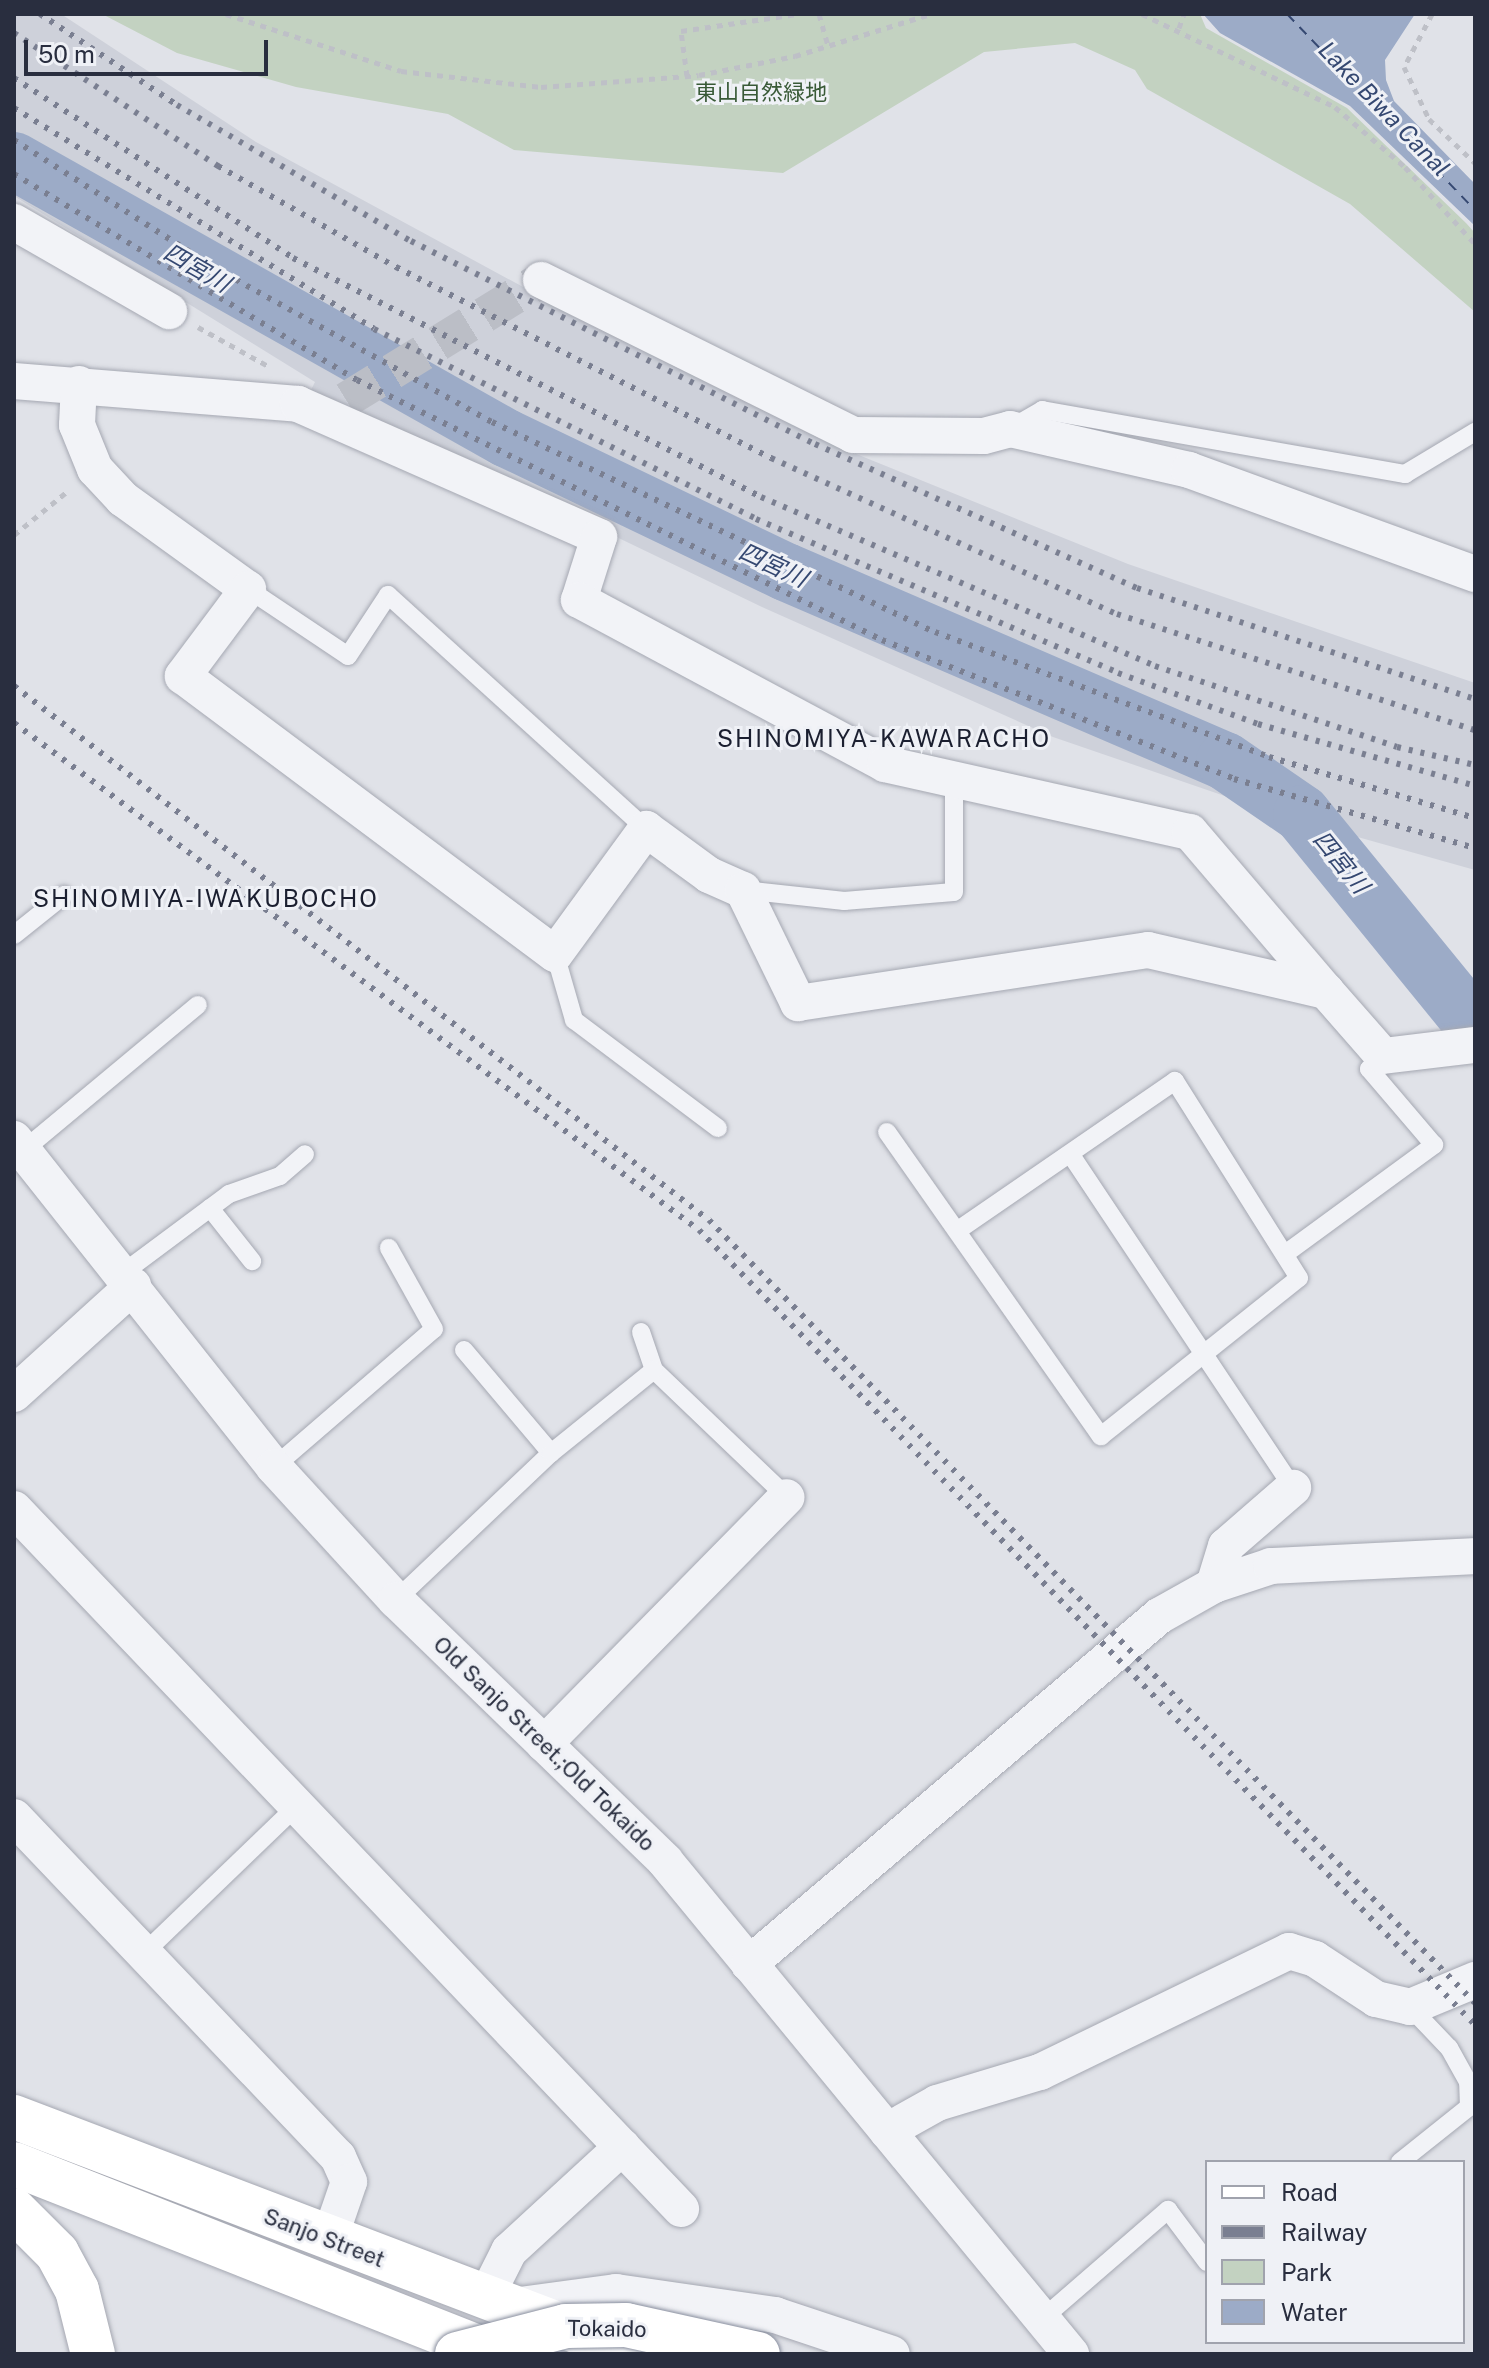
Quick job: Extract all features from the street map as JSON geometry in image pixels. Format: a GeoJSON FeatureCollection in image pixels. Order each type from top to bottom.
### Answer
{"type":"FeatureCollection","features":[{"type":"Feature","properties":{"kind":"main road","name":"Sanjo Street"},"geometry":{"type":"LineString","coordinates":[[14,2117],[329,2240],[636,2354]]}},
{"type":"Feature","properties":{"kind":"main road","name":"Sanjo Street"},"geometry":{"type":"LineString","coordinates":[[14,2164],[495,2354]]}},
{"type":"Feature","properties":{"kind":"main road"},"geometry":{"type":"LineString","coordinates":[[14,2210],[57,2253],[77,2290],[93,2354]]}},
{"type":"Feature","properties":{"kind":"main road","name":"Tokaido"},"geometry":{"type":"LineString","coordinates":[[457,2354],[566,2326],[691,2335],[758,2354]]}},
{"type":"Feature","properties":{"kind":"main road"},"geometry":{"type":"LineString","coordinates":[[616,2354],[691,2335]]}},
{"type":"Feature","properties":{"kind":"street"},"geometry":{"type":"LineString","coordinates":[[14,222],[169,311]]}},
{"type":"Feature","properties":{"kind":"street"},"geometry":{"type":"LineString","coordinates":[[541,280],[853,435],[984,436],[1010,429],[1189,470],[1475,574]]}},
{"type":"Feature","properties":{"kind":"street"},"geometry":{"type":"LineString","coordinates":[[14,381],[323,406],[599,537],[579,600],[785,716],[885,764],[954,782],[1190,832],[1383,1056],[1475,1045]]}},
{"type":"Feature","properties":{"kind":"street"},"geometry":{"type":"LineString","coordinates":[[79,384],[77,425],[95,469],[123,499],[248,589],[183,676],[555,954],[646,829],[709,875],[743,890],[798,1003],[1148,950],[1326,991]]}},
{"type":"Feature","properties":{"kind":"street","name":"Old Sanjo Street.;Old Tokaido"},"geometry":{"type":"LineString","coordinates":[[20,1144],[128,1280],[153,1323],[274,1467],[396,1600],[665,1861],[1071,2354]]}},
{"type":"Feature","properties":{"kind":"street"},"geometry":{"type":"LineString","coordinates":[[14,1394],[128,1280]]}},
{"type":"Feature","properties":{"kind":"street"},"geometry":{"type":"LineString","coordinates":[[1214,1585],[1226,1546],[1293,1488]]}},
{"type":"Feature","properties":{"kind":"street"},"geometry":{"type":"LineString","coordinates":[[544,1744],[787,1497]]}},
{"type":"Feature","properties":{"kind":"street"},"geometry":{"type":"LineString","coordinates":[[14,1509],[681,2209]]}},
{"type":"Feature","properties":{"kind":"street"},"geometry":{"type":"LineString","coordinates":[[749,1964],[1159,1616],[1214,1585],[1271,1566],[1475,1556]]}},
{"type":"Feature","properties":{"kind":"street"},"geometry":{"type":"LineString","coordinates":[[16,1824],[338,2157],[349,2182],[329,2240]]}},
{"type":"Feature","properties":{"kind":"street"},"geometry":{"type":"LineString","coordinates":[[887,2131],[937,2103],[1040,2072],[1289,1951],[1315,1959],[1376,1999],[1410,2007],[1475,1980]]}},
{"type":"Feature","properties":{"kind":"street"},"geometry":{"type":"LineString","coordinates":[[622,2147],[509,2251],[495,2303],[578,2292],[645,2295],[775,2315],[892,2354]]}},
{"type":"Feature","properties":{"kind":"lane"},"geometry":{"type":"LineString","coordinates":[[1010,429],[1042,410],[1405,474],[1475,432]]}},
{"type":"Feature","properties":{"kind":"lane"},"geometry":{"type":"LineString","coordinates":[[248,589],[348,656],[388,595],[646,829]]}},
{"type":"Feature","properties":{"kind":"lane"},"geometry":{"type":"LineString","coordinates":[[743,890],[844,901],[954,892],[954,782]]}},
{"type":"Feature","properties":{"kind":"lane"},"geometry":{"type":"LineString","coordinates":[[14,935],[64,895]]}},
{"type":"Feature","properties":{"kind":"lane"},"geometry":{"type":"LineString","coordinates":[[555,954],[574,1020],[718,1128]]}},
{"type":"Feature","properties":{"kind":"lane"},"geometry":{"type":"LineString","coordinates":[[20,1144],[198,1005]]}},
{"type":"Feature","properties":{"kind":"lane"},"geometry":{"type":"LineString","coordinates":[[1285,1254],[1434,1145],[1369,1069],[1383,1056]]}},
{"type":"Feature","properties":{"kind":"lane"},"geometry":{"type":"LineString","coordinates":[[887,1132],[1101,1436],[1207,1358],[1299,1278],[1175,1081],[958,1230]]}},
{"type":"Feature","properties":{"kind":"lane"},"geometry":{"type":"LineString","coordinates":[[128,1280],[210,1208],[280,1176],[305,1154]]}},
{"type":"Feature","properties":{"kind":"lane"},"geometry":{"type":"LineString","coordinates":[[1071,1155],[1293,1488]]}},
{"type":"Feature","properties":{"kind":"lane"},"geometry":{"type":"LineString","coordinates":[[210,1208],[252,1261]]}},
{"type":"Feature","properties":{"kind":"lane"},"geometry":{"type":"LineString","coordinates":[[274,1467],[434,1329],[389,1248]]}},
{"type":"Feature","properties":{"kind":"lane"},"geometry":{"type":"LineString","coordinates":[[641,1332],[654,1370],[787,1497]]}},
{"type":"Feature","properties":{"kind":"lane"},"geometry":{"type":"LineString","coordinates":[[464,1350],[551,1453]]}},
{"type":"Feature","properties":{"kind":"lane"},"geometry":{"type":"LineString","coordinates":[[396,1600],[551,1453],[654,1370]]}},
{"type":"Feature","properties":{"kind":"lane"},"geometry":{"type":"LineString","coordinates":[[143,1954],[297,1806]]}},
{"type":"Feature","properties":{"kind":"lane"},"geometry":{"type":"LineString","coordinates":[[1403,2160],[1434,2142],[1469,2107],[1468,2082],[1449,2048],[1410,2007]]}},
{"type":"Feature","properties":{"kind":"lane"},"geometry":{"type":"LineString","coordinates":[[1042,2319],[1168,2210],[1205,2259]]}},
{"type":"Feature","properties":{"kind":"path"},"geometry":{"type":"LineString","coordinates":[[226,14],[401,71],[541,87],[687,76],[828,46],[931,14]]}},
{"type":"Feature","properties":{"kind":"path"},"geometry":{"type":"LineString","coordinates":[[687,76],[681,35],[797,14]]}},
{"type":"Feature","properties":{"kind":"path"},"geometry":{"type":"LineString","coordinates":[[819,14],[828,46]]}},
{"type":"Feature","properties":{"kind":"path"},"geometry":{"type":"LineString","coordinates":[[1142,14],[1179,28],[1335,107],[1405,167],[1475,244]]}},
{"type":"Feature","properties":{"kind":"path"},"geometry":{"type":"LineString","coordinates":[[1179,28],[1184,14]]}},
{"type":"Feature","properties":{"kind":"path"},"geometry":{"type":"LineString","coordinates":[[1432,14],[1404,67],[1429,119],[1475,163]]}},
{"type":"Feature","properties":{"kind":"path"},"geometry":{"type":"LineString","coordinates":[[169,311],[296,381],[323,406]]}},
{"type":"Feature","properties":{"kind":"path"},"geometry":{"type":"LineString","coordinates":[[14,535],[95,469]]}},
{"type":"Feature","properties":{"kind":"shaded area"},"geometry":{"type":"Polygon","coordinates":[[[14,14],[61,14],[256,142],[558,306],[839,447],[1128,564],[1475,683],[1475,870],[1283,816],[1053,737],[762,607],[311,390],[315,382],[14,196],[14,14]]]}},
{"type":"Feature","properties":{"kind":"green space","name":"東山自然緑地"},"geometry":{"type":"Polygon","coordinates":[[[102,14],[1200,14],[1206,28],[1347,108],[1466,223],[1475,233],[1475,312],[1350,204],[1147,89],[1135,70],[1075,43],[984,52],[783,173],[514,150],[448,114],[296,87],[177,53],[102,14]]]}},
{"type":"Feature","properties":{"kind":"water","name":"Lake Biwa Canal"},"geometry":{"type":"Polygon","coordinates":[[[1203,14],[1415,14],[1385,60],[1386,80],[1394,101],[1475,184],[1475,226],[1350,106],[1220,33],[1203,14]]]}},
{"type":"Feature","properties":{"kind":"waterway","name":"四宮川"},"geometry":{"type":"LineString","coordinates":[[14,161],[506,438],[786,572],[1225,761],[1302,814],[1475,1026]]}},
{"type":"Feature","properties":{"kind":"ferry route"},"geometry":{"type":"LineString","coordinates":[[1287,14],[1475,210]]}},
{"type":"Feature","properties":{"kind":"tunnel"},"geometry":{"type":"LineString","coordinates":[[346,400],[541,280]]}},
{"type":"Feature","properties":{"kind":"railway"},"geometry":{"type":"LineString","coordinates":[[40,14],[177,105],[411,241],[815,444],[1137,588],[1475,699]]}},
{"type":"Feature","properties":{"kind":"railway"},"geometry":{"type":"LineString","coordinates":[[14,33],[218,166],[396,267],[771,458],[1117,614],[1475,730]]}},
{"type":"Feature","properties":{"kind":"railway"},"geometry":{"type":"LineString","coordinates":[[14,78],[293,258],[761,497],[1155,666],[1397,747],[1475,765]]}},
{"type":"Feature","properties":{"kind":"railway"},"geometry":{"type":"LineString","coordinates":[[14,108],[374,329],[756,519],[1118,673],[1258,724],[1475,786]]}},
{"type":"Feature","properties":{"kind":"railway"},"geometry":{"type":"LineString","coordinates":[[14,140],[215,268],[492,422],[935,632],[1269,757],[1475,818]]}},
{"type":"Feature","properties":{"kind":"railway"},"geometry":{"type":"LineString","coordinates":[[14,174],[357,380],[882,640],[1234,779],[1475,848]]}},
{"type":"Feature","properties":{"kind":"railway"},"geometry":{"type":"LineString","coordinates":[[14,686],[709,1220],[1475,2003]]}},
{"type":"Feature","properties":{"kind":"railway"},"geometry":{"type":"LineString","coordinates":[[14,723],[699,1230],[1475,2025]]}},
{"type":"Feature","properties":{"kind":"district","name":"SHINOMIYA-KAWARACHO"},"geometry":{"type":"Point","coordinates":[884,739]}},
{"type":"Feature","properties":{"kind":"district","name":"SHINOMIYA-IWAKUBOCHO"},"geometry":{"type":"Point","coordinates":[206,899]}}]}
